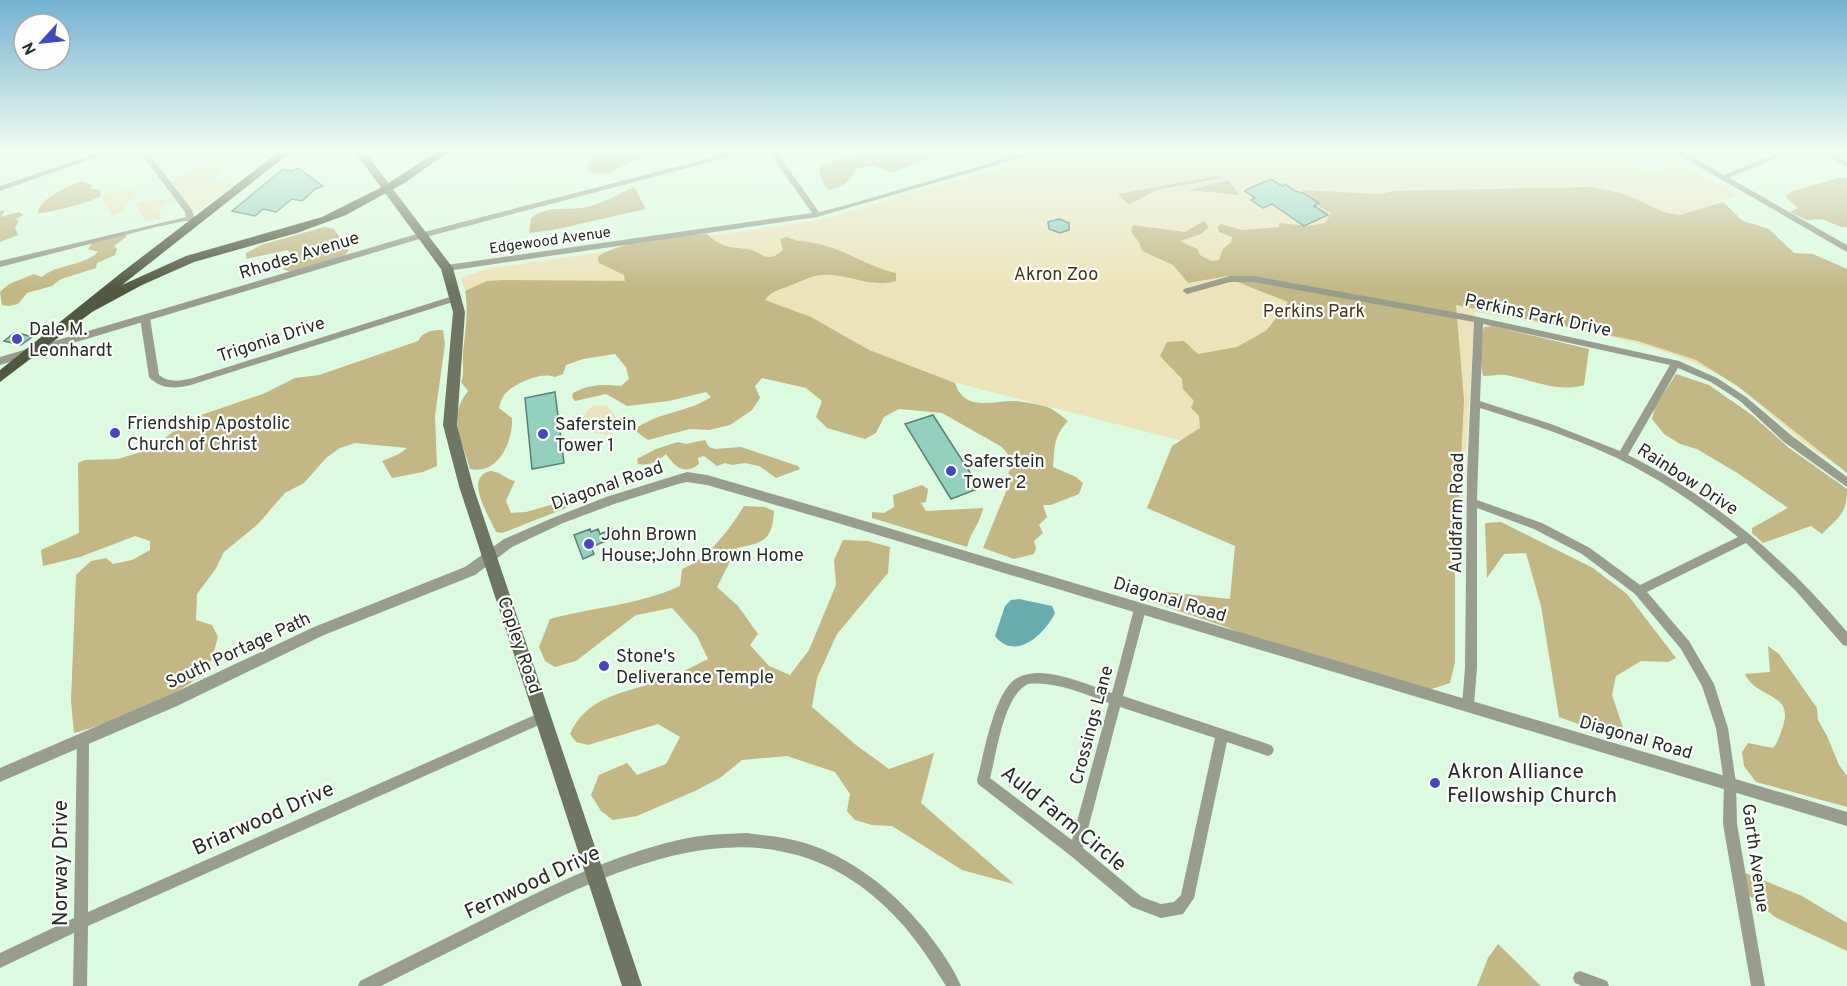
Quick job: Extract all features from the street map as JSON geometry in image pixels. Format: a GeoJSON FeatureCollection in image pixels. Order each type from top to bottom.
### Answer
{"type":"FeatureCollection","features":[{"type":"Feature","properties":{"kind":"main road"},"geometry":{"type":"LineString","coordinates":[[0,377],[225,197]]}},
{"type":"Feature","properties":{"kind":"main road"},"geometry":{"type":"LineString","coordinates":[[87,309],[188,260],[316,223],[372,197]]}},
{"type":"Feature","properties":{"kind":"main road","name":"Copley Road"},"geometry":{"type":"LineString","coordinates":[[393,197],[447,268],[459,312],[449,411],[450,432],[632,986]]}},
{"type":"Feature","properties":{"kind":"street"},"geometry":{"type":"LineString","coordinates":[[178,197],[195,219]]}},
{"type":"Feature","properties":{"kind":"street","name":"Rhodes Avenue"},"geometry":{"type":"LineString","coordinates":[[0,361],[423,235],[570,197]]}},
{"type":"Feature","properties":{"kind":"street"},"geometry":{"type":"LineString","coordinates":[[805,197],[817,214]]}},
{"type":"Feature","properties":{"kind":"street","name":"Edgewood Avenue"},"geometry":{"type":"LineString","coordinates":[[447,268],[817,214],[877,197]]}},
{"type":"Feature","properties":{"kind":"street"},"geometry":{"type":"LineString","coordinates":[[1759,197],[1845,245]]}},
{"type":"Feature","properties":{"kind":"street"},"geometry":{"type":"LineString","coordinates":[[0,264],[156,225],[195,219]]}},
{"type":"Feature","properties":{"kind":"street","name":"Perkins Park Drive"},"geometry":{"type":"LineString","coordinates":[[1187,291],[1230,279],[1254,279],[1479,321],[1676,363],[1713,380],[1736,394],[1788,439],[1847,483]]}},
{"type":"Feature","properties":{"kind":"street","name":"Trigonia Drive"},"geometry":{"type":"LineString","coordinates":[[145,318],[154,377],[158,381],[176,384],[194,381],[456,298]]}},
{"type":"Feature","properties":{"kind":"street","name":"Auldfarm Road"},"geometry":{"type":"LineString","coordinates":[[1468,705],[1471,668],[1474,403],[1479,321]]}},
{"type":"Feature","properties":{"kind":"street"},"geometry":{"type":"LineString","coordinates":[[1622,456],[1676,363]]}},
{"type":"Feature","properties":{"kind":"street","name":"Rainbow Drive"},"geometry":{"type":"LineString","coordinates":[[1474,403],[1554,428],[1622,456],[1684,492],[1746,538],[1795,582],[1847,641]]}},
{"type":"Feature","properties":{"kind":"street","name":"Diagonal Road"},"geometry":{"type":"LineString","coordinates":[[489,556],[508,543],[610,500],[678,479],[696,478],[1847,819]]}},
{"type":"Feature","properties":{"kind":"street","name":"Garth Avenue"},"geometry":{"type":"LineString","coordinates":[[1472,502],[1516,517],[1586,552],[1639,591],[1685,645],[1707,684],[1722,728],[1730,783],[1730,824],[1758,986]]}},
{"type":"Feature","properties":{"kind":"street"},"geometry":{"type":"LineString","coordinates":[[1639,591],[1746,538]]}},
{"type":"Feature","properties":{"kind":"street","name":"South Portage Path"},"geometry":{"type":"LineString","coordinates":[[0,775],[172,701],[319,631],[470,571],[489,556]]}},
{"type":"Feature","properties":{"kind":"street","name":"Crossings Lane"},"geometry":{"type":"LineString","coordinates":[[1076,851],[1140,609]]}},
{"type":"Feature","properties":{"kind":"street","name":"Auld Farm Circle"},"geometry":{"type":"LineString","coordinates":[[1222,735],[1187,898],[1178,909],[1161,911],[1137,902],[1076,851],[983,780],[1006,698],[1018,684],[1035,678],[1060,681],[1268,750]]}},
{"type":"Feature","properties":{"kind":"street","name":"Briarwood Drive"},"geometry":{"type":"LineString","coordinates":[[0,961],[81,922],[544,717]]}},
{"type":"Feature","properties":{"kind":"street","name":"Norway Drive"},"geometry":{"type":"LineString","coordinates":[[80,986],[83,740]]}},
{"type":"Feature","properties":{"kind":"street","name":"Fernwood Drive"},"geometry":{"type":"LineString","coordinates":[[365,986],[570,884],[658,853],[716,841],[766,842],[806,850],[866,880],[904,912],[934,951],[954,986]]}},
{"type":"Feature","properties":{"kind":"street"},"geometry":{"type":"LineString","coordinates":[[1580,978],[1602,986]]}},
{"type":"Feature","properties":{"kind":"green space"},"geometry":{"type":"Polygon","coordinates":[[[99,197],[70,207],[38,213],[39,208],[49,198],[99,197]]]}},
{"type":"Feature","properties":{"kind":"green space"},"geometry":{"type":"Polygon","coordinates":[[[101,197],[135,197],[125,204],[123,211],[112,216],[101,197]]]}},
{"type":"Feature","properties":{"kind":"green space"},"geometry":{"type":"Polygon","coordinates":[[[181,197],[217,197],[202,209],[192,212],[181,197]]]}},
{"type":"Feature","properties":{"kind":"green space"},"geometry":{"type":"Polygon","coordinates":[[[612,197],[639,197],[646,209],[553,230],[529,233],[531,218],[537,214],[549,210],[588,207],[612,197]]]}},
{"type":"Feature","properties":{"kind":"green space","name":"Perkins Park"},"geometry":{"type":"Polygon","coordinates":[[[899,197],[1732,197],[1711,205],[1847,472],[1798,438],[1726,379],[1688,360],[1629,341],[1598,334],[1475,312],[1462,513],[627,298],[471,307],[461,278],[486,269],[819,220],[899,197]]]}},
{"type":"Feature","properties":{"kind":"green space"},"geometry":{"type":"Polygon","coordinates":[[[1121,197],[1143,197],[1129,205],[1121,197]]]}},
{"type":"Feature","properties":{"kind":"green space"},"geometry":{"type":"Polygon","coordinates":[[[1309,197],[1631,197],[1666,213],[1680,215],[1723,202],[1743,221],[1769,229],[1794,253],[1813,254],[1847,269],[1847,473],[1739,387],[1696,360],[1638,341],[1456,305],[1464,400],[1455,533],[1455,662],[1450,683],[1422,692],[1301,657],[1226,627],[1146,600],[1147,590],[1230,599],[1235,546],[1147,508],[1172,446],[1200,428],[1199,416],[1191,408],[1194,401],[1183,389],[1182,379],[1160,356],[1167,342],[1184,341],[1198,354],[1237,347],[1267,330],[1288,302],[1230,279],[1228,276],[1188,283],[1173,265],[1142,251],[1139,242],[1131,232],[1133,225],[1185,232],[1204,221],[1209,227],[1201,234],[1180,241],[1197,249],[1200,255],[1211,261],[1219,260],[1223,249],[1231,242],[1232,237],[1219,232],[1217,227],[1221,224],[1242,230],[1279,227],[1279,223],[1309,226],[1325,223],[1331,213],[1309,197]]]}},
{"type":"Feature","properties":{"kind":"green space"},"geometry":{"type":"Polygon","coordinates":[[[1786,197],[1847,197],[1847,227],[1841,227],[1822,219],[1807,220],[1790,212],[1798,208],[1786,197]]]}},
{"type":"Feature","properties":{"kind":"green space"},"geometry":{"type":"Polygon","coordinates":[[[164,199],[175,200],[158,208],[162,218],[145,222],[136,203],[164,199]]]}},
{"type":"Feature","properties":{"kind":"green space"},"geometry":{"type":"Polygon","coordinates":[[[5,210],[1,217],[19,212],[23,215],[16,219],[19,221],[15,227],[18,235],[0,242],[0,211],[5,210]]]}},
{"type":"Feature","properties":{"kind":"green space"},"geometry":{"type":"Polygon","coordinates":[[[324,227],[334,229],[340,238],[339,245],[349,250],[344,256],[290,272],[283,269],[291,258],[288,250],[246,259],[246,253],[261,245],[324,227]]]}},
{"type":"Feature","properties":{"kind":"green space"},"geometry":{"type":"Polygon","coordinates":[[[125,234],[127,236],[114,246],[117,249],[115,255],[97,263],[96,268],[61,279],[52,286],[27,293],[18,304],[2,305],[0,292],[9,284],[34,274],[42,277],[92,257],[98,252],[88,249],[92,243],[125,234]]]}},
{"type":"Feature","properties":{"kind":"green space"},"geometry":{"type":"Polygon","coordinates":[[[707,234],[722,244],[747,249],[768,257],[783,250],[780,239],[787,237],[825,245],[896,273],[896,281],[885,283],[835,275],[815,276],[776,291],[765,300],[811,317],[869,350],[955,383],[960,392],[973,402],[1016,401],[1044,406],[1051,408],[1068,421],[1057,437],[1053,467],[1076,477],[1083,483],[1079,494],[1051,505],[1043,505],[1047,517],[1039,525],[1043,533],[1034,541],[1036,548],[1034,554],[1014,559],[983,548],[1012,477],[1008,473],[1015,463],[1002,447],[942,413],[899,409],[884,417],[876,433],[865,439],[827,428],[816,417],[822,401],[806,388],[762,378],[755,386],[760,398],[752,410],[730,425],[709,430],[690,429],[648,440],[634,430],[652,420],[711,397],[706,392],[669,401],[627,406],[606,394],[575,401],[572,397],[573,393],[579,390],[596,385],[621,386],[629,379],[626,367],[615,354],[583,359],[566,365],[563,374],[555,377],[536,377],[509,390],[503,397],[499,408],[512,418],[507,446],[496,462],[489,467],[480,470],[470,469],[460,438],[457,419],[458,410],[468,391],[461,382],[467,314],[465,291],[487,281],[503,280],[625,281],[624,275],[599,263],[598,257],[618,247],[633,243],[707,234]]]}},
{"type":"Feature","properties":{"kind":"green space"},"geometry":{"type":"Polygon","coordinates":[[[1492,326],[1589,349],[1584,385],[1564,388],[1506,375],[1483,376],[1480,357],[1481,339],[1484,327],[1492,326]]]}},
{"type":"Feature","properties":{"kind":"green space"},"geometry":{"type":"Polygon","coordinates":[[[443,330],[445,344],[435,416],[437,466],[423,472],[392,478],[382,461],[407,448],[355,443],[340,448],[326,458],[304,483],[285,493],[258,524],[224,552],[215,570],[197,594],[196,620],[212,625],[218,637],[207,668],[184,687],[146,707],[74,733],[71,701],[76,575],[91,561],[106,558],[113,564],[132,560],[150,550],[150,541],[135,536],[80,557],[43,566],[41,550],[79,533],[78,463],[85,460],[118,459],[144,451],[201,415],[263,394],[295,378],[319,375],[418,341],[429,332],[443,330]]]}},
{"type":"Feature","properties":{"kind":"green space"},"geometry":{"type":"Polygon","coordinates":[[[1676,374],[1709,385],[1752,415],[1789,448],[1847,489],[1844,510],[1837,519],[1822,534],[1811,526],[1763,543],[1752,533],[1752,528],[1788,508],[1739,474],[1697,449],[1680,444],[1664,434],[1652,419],[1655,407],[1676,374]]]}},
{"type":"Feature","properties":{"kind":"green space"},"geometry":{"type":"Polygon","coordinates":[[[597,405],[607,406],[615,415],[613,432],[609,435],[593,433],[584,424],[586,412],[597,405]]]}},
{"type":"Feature","properties":{"kind":"green space"},"geometry":{"type":"Polygon","coordinates":[[[705,440],[709,447],[715,449],[741,447],[798,466],[800,469],[776,478],[759,466],[725,463],[717,466],[704,456],[698,458],[699,464],[694,468],[684,469],[676,466],[666,454],[654,462],[638,464],[637,459],[656,449],[678,442],[686,444],[705,440]]]}},
{"type":"Feature","properties":{"kind":"green space"},"geometry":{"type":"Polygon","coordinates":[[[490,471],[515,481],[506,501],[511,513],[526,512],[547,506],[609,485],[615,489],[502,533],[496,532],[484,508],[478,489],[482,475],[490,471]]]}},
{"type":"Feature","properties":{"kind":"green space"},"geometry":{"type":"Polygon","coordinates":[[[922,485],[928,489],[926,502],[921,503],[926,511],[983,508],[967,547],[872,518],[872,512],[884,513],[894,507],[893,495],[922,485]]]}},
{"type":"Feature","properties":{"kind":"green space"},"geometry":{"type":"Polygon","coordinates":[[[744,506],[765,507],[774,511],[771,529],[765,539],[760,542],[737,548],[717,587],[738,606],[758,634],[750,645],[769,666],[790,675],[809,650],[836,585],[834,560],[843,540],[868,541],[890,547],[888,573],[837,634],[817,678],[812,707],[856,745],[889,769],[934,753],[921,803],[1014,884],[962,870],[892,826],[872,825],[855,820],[847,811],[850,794],[835,772],[787,756],[742,760],[720,778],[637,816],[613,820],[601,811],[591,795],[599,775],[627,763],[637,775],[666,764],[680,737],[658,724],[588,745],[576,742],[570,734],[577,722],[585,712],[605,699],[667,678],[708,659],[697,636],[672,608],[636,615],[576,661],[555,667],[545,661],[539,647],[550,619],[632,602],[680,586],[682,569],[709,551],[725,534],[744,506]]]}},
{"type":"Feature","properties":{"kind":"green space"},"geometry":{"type":"Polygon","coordinates":[[[1501,522],[1593,568],[1627,594],[1676,658],[1668,662],[1641,661],[1616,676],[1612,695],[1628,742],[1559,717],[1541,606],[1526,553],[1504,554],[1487,578],[1485,523],[1501,522]]]}},
{"type":"Feature","properties":{"kind":"green space"},"geometry":{"type":"Polygon","coordinates":[[[1768,646],[1779,654],[1817,708],[1818,720],[1839,765],[1847,776],[1847,807],[1756,782],[1744,766],[1742,752],[1748,743],[1773,748],[1783,726],[1785,715],[1779,701],[1757,688],[1745,674],[1770,672],[1768,646]]]}},
{"type":"Feature","properties":{"kind":"green space"},"geometry":{"type":"Polygon","coordinates":[[[1743,872],[1802,896],[1847,923],[1847,951],[1775,917],[1746,893],[1743,872]]]}},
{"type":"Feature","properties":{"kind":"green space"},"geometry":{"type":"Polygon","coordinates":[[[1498,944],[1541,986],[1477,986],[1488,958],[1498,944]]]}},
{"type":"Feature","properties":{"kind":"water"},"geometry":{"type":"Polygon","coordinates":[[[1019,599],[1052,606],[1055,613],[1044,629],[1029,642],[1020,646],[1011,646],[995,636],[1005,606],[1011,600],[1019,599]]]}},
{"type":"Feature","properties":{"kind":"building"},"geometry":{"type":"Polygon","coordinates":[[[249,197],[306,197],[302,201],[292,199],[276,212],[263,209],[255,216],[232,211],[249,197]]]}},
{"type":"Feature","properties":{"kind":"building"},"geometry":{"type":"Polygon","coordinates":[[[1309,197],[1319,203],[1314,206],[1328,215],[1304,226],[1272,204],[1263,208],[1251,200],[1309,197]]]}},
{"type":"Feature","properties":{"kind":"building"},"geometry":{"type":"Polygon","coordinates":[[[1059,219],[1069,223],[1069,230],[1060,233],[1049,229],[1048,222],[1059,219]]]}},
{"type":"Feature","properties":{"kind":"building","name":"Dale M. Leonhardt"},"geometry":{"type":"Polygon","coordinates":[[[14,333],[32,337],[21,345],[4,341],[14,333]]]}},
{"type":"Feature","properties":{"kind":"building","name":"Saferstein Tower 1"},"geometry":{"type":"Polygon","coordinates":[[[555,392],[564,463],[532,469],[525,398],[555,392]]]}},
{"type":"Feature","properties":{"kind":"building","name":"Saferstein Tower 2"},"geometry":{"type":"Polygon","coordinates":[[[933,415],[980,488],[951,499],[905,424],[933,415]]]}},
{"type":"Feature","properties":{"kind":"building","name":"John Brown House;John Brown Home"},"geometry":{"type":"Polygon","coordinates":[[[590,529],[591,532],[598,529],[600,534],[613,529],[616,537],[591,547],[594,554],[583,559],[574,535],[590,529]]]}},
{"type":"Feature","properties":{"kind":"place","name":"Dale M. Leonhardt"},"geometry":{"type":"Point","coordinates":[17,339]}},
{"type":"Feature","properties":{"kind":"place","name":"Friendship Apostolic Church of Christ"},"geometry":{"type":"Point","coordinates":[115,433]}},
{"type":"Feature","properties":{"kind":"place","name":"Saferstein Tower 1"},"geometry":{"type":"Point","coordinates":[543,434]}},
{"type":"Feature","properties":{"kind":"place","name":"Saferstein Tower 2"},"geometry":{"type":"Point","coordinates":[951,471]}},
{"type":"Feature","properties":{"kind":"place","name":"John Brown House;John Brown Home"},"geometry":{"type":"Point","coordinates":[589,544]}},
{"type":"Feature","properties":{"kind":"place","name":"Stone's Deliverance Temple"},"geometry":{"type":"Point","coordinates":[604,666]}},
{"type":"Feature","properties":{"kind":"place","name":"Akron Alliance Fellowship Church"},"geometry":{"type":"Point","coordinates":[1435,783]}},
{"type":"Feature","properties":{"kind":"park label","name":"Akron Zoo"},"geometry":{"type":"Point","coordinates":[1056,274]}}]}
